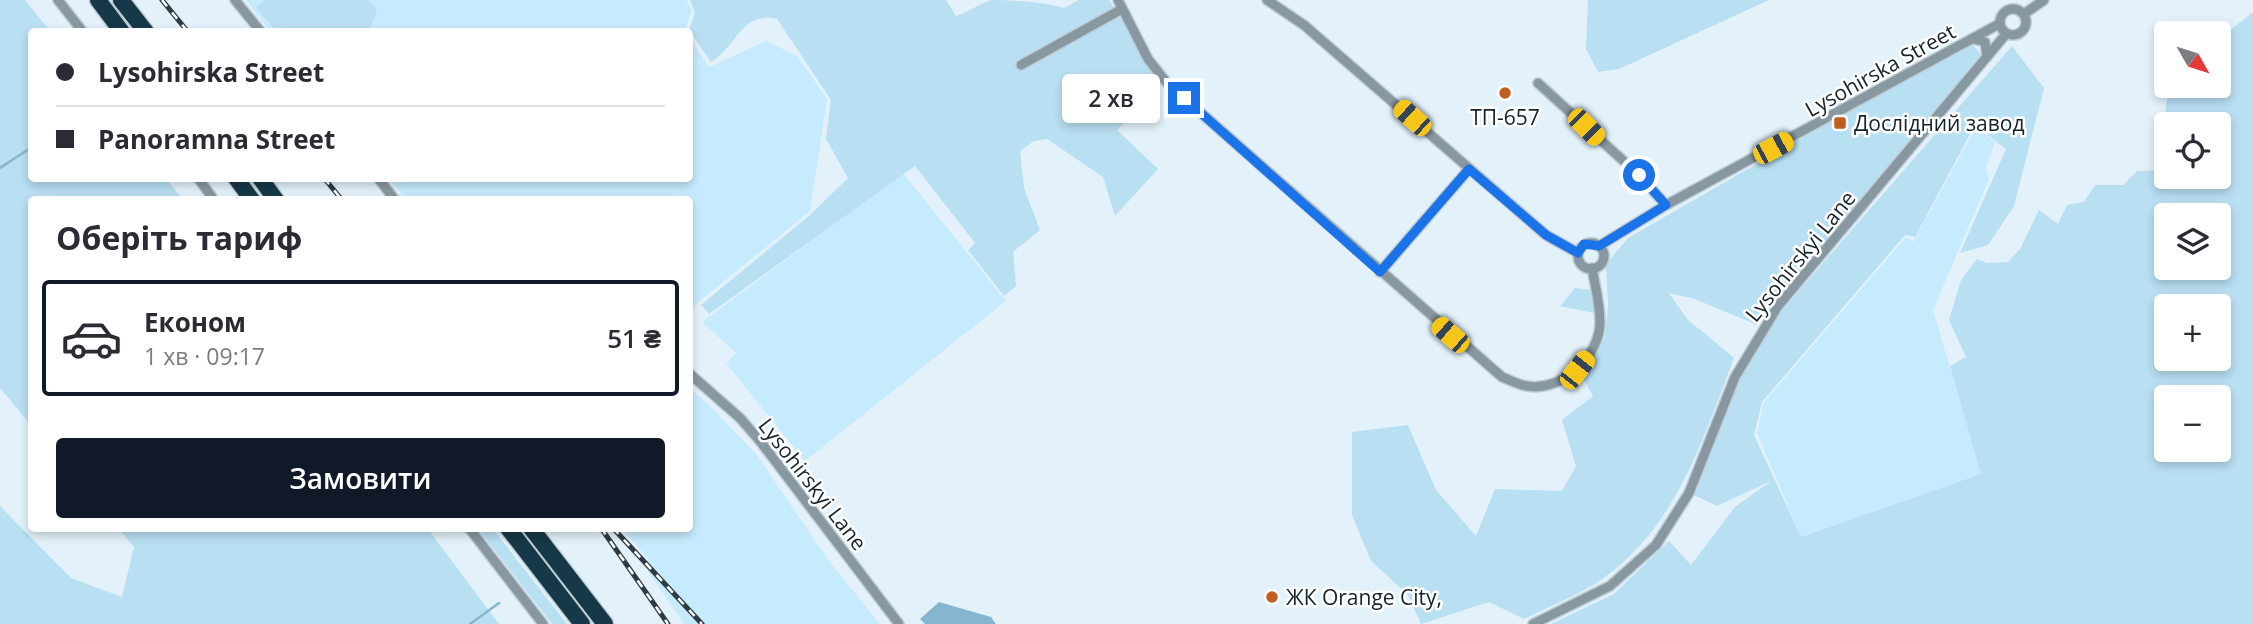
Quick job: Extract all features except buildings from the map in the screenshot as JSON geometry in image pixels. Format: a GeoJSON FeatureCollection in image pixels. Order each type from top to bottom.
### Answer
{"type":"FeatureCollection","features":[{"type":"Feature","properties":{"kind":"highway"},"geometry":{"type":"LineString","coordinates":[[98,0],[119,28]]}},
{"type":"Feature","properties":{"kind":"highway"},"geometry":{"type":"LineString","coordinates":[[121,0],[143,28]]}},
{"type":"Feature","properties":{"kind":"highway"},"geometry":{"type":"LineString","coordinates":[[511,532],[582,624]]}},
{"type":"Feature","properties":{"kind":"highway"},"geometry":{"type":"LineString","coordinates":[[534,532],[605,624]]}},
{"type":"Feature","properties":{"kind":"street"},"geometry":{"type":"LineString","coordinates":[[58,0],[80,28]]}},
{"type":"Feature","properties":{"kind":"street"},"geometry":{"type":"LineString","coordinates":[[235,0],[258,28]]}},
{"type":"Feature","properties":{"kind":"street"},"geometry":{"type":"LineString","coordinates":[[1267,0],[1304,25],[1546,235],[1578,253],[1581,264],[1592,268]]}},
{"type":"Feature","properties":{"kind":"street"},"geometry":{"type":"LineString","coordinates":[[2024,14],[2044,0]]}},
{"type":"Feature","properties":{"kind":"street"},"geometry":{"type":"LineString","coordinates":[[1021,65],[1120,4],[1148,60],[1167,83],[1502,377],[1529,386],[1564,378],[1577,370],[1595,346],[1600,323],[1592,268]]}},
{"type":"Feature","properties":{"kind":"street"},"geometry":{"type":"LineString","coordinates":[[2010,9],[2024,14],[2026,24],[2019,34],[2006,34],[1999,24],[2000,17],[2010,9]]}},
{"type":"Feature","properties":{"kind":"street","name":"Lysohirska Street"},"geometry":{"type":"LineString","coordinates":[[1599,246],[1666,205],[1999,24]]}},
{"type":"Feature","properties":{"kind":"street","name":"Lysohirskyi Lane"},"geometry":{"type":"LineString","coordinates":[[1533,624],[1610,586],[1656,545],[1689,493],[1735,377],[1778,306],[2006,34]]}},
{"type":"Feature","properties":{"kind":"street"},"geometry":{"type":"LineString","coordinates":[[1974,39],[1985,42],[1987,57]]}},
{"type":"Feature","properties":{"kind":"street"},"geometry":{"type":"LineString","coordinates":[[1538,83],[1639,175],[1666,205]]}},
{"type":"Feature","properties":{"kind":"street"},"geometry":{"type":"LineString","coordinates":[[1380,272],[1469,169]]}},
{"type":"Feature","properties":{"kind":"street"},"geometry":{"type":"LineString","coordinates":[[381,182],[392,196]]}},
{"type":"Feature","properties":{"kind":"street"},"geometry":{"type":"LineString","coordinates":[[1578,253],[1584,244],[1599,246],[1602,260],[1592,268]]}},
{"type":"Feature","properties":{"kind":"street","name":"Lysohirskyi Lane"},"geometry":{"type":"LineString","coordinates":[[693,377],[740,418],[760,441],[899,624]]}},
{"type":"Feature","properties":{"kind":"street"},"geometry":{"type":"LineString","coordinates":[[472,532],[542,624]]}},
{"type":"Feature","properties":{"kind":"shaded area"},"geometry":{"type":"Polygon","coordinates":[[[0,0],[25,0],[48,28],[28,28],[28,182],[169,182],[180,196],[28,196],[28,421],[0,388],[0,0]]]}},
{"type":"Feature","properties":{"kind":"shaded area"},"geometry":{"type":"Polygon","coordinates":[[[246,0],[686,0],[692,10],[686,28],[268,28],[246,0]]]}},
{"type":"Feature","properties":{"kind":"shaded area"},"geometry":{"type":"Polygon","coordinates":[[[266,0],[368,0],[377,10],[370,28],[274,28],[256,7],[266,0]]]}},
{"type":"Feature","properties":{"kind":"shaded area"},"geometry":{"type":"Polygon","coordinates":[[[690,0],[946,0],[956,16],[992,0],[1064,8],[1079,0],[1109,0],[1161,85],[1117,130],[1158,169],[1115,216],[1103,177],[1047,139],[1034,141],[1020,151],[1024,188],[1040,230],[1013,252],[1016,286],[1004,296],[968,250],[975,243],[915,166],[709,314],[701,305],[810,215],[848,178],[826,139],[831,100],[777,19],[755,20],[747,25],[711,62],[693,36],[693,28],[690,28],[695,13],[690,0]]]}},
{"type":"Feature","properties":{"kind":"shaded area"},"geometry":{"type":"Polygon","coordinates":[[[1588,0],[1769,0],[1619,69],[1598,72],[1586,49],[1588,0]]]}},
{"type":"Feature","properties":{"kind":"shaded area"},"geometry":{"type":"Polygon","coordinates":[[[2253,12],[2253,624],[1551,624],[1614,594],[1669,541],[1691,565],[1735,507],[1771,481],[1717,506],[1694,495],[1739,378],[1776,317],[2012,46],[2044,88],[2014,206],[1988,245],[1960,253],[2006,149],[1975,125],[1915,237],[1905,235],[1762,402],[1754,435],[1801,537],[1981,474],[1950,366],[1966,357],[1949,320],[1961,280],[1977,259],[1987,263],[2008,262],[2020,249],[2039,210],[2058,224],[2067,205],[2084,202],[2095,185],[2123,185],[2137,171],[2154,170],[2154,189],[2231,189],[2231,112],[2165,112],[2167,98],[2231,98],[2231,29],[2253,12]]]}},
{"type":"Feature","properties":{"kind":"shaded area"},"geometry":{"type":"Polygon","coordinates":[[[766,41],[797,56],[827,99],[810,211],[693,307],[693,196],[403,196],[392,182],[693,182],[693,43],[709,67],[766,41]]]}},
{"type":"Feature","properties":{"kind":"shaded area"},"geometry":{"type":"Polygon","coordinates":[[[1970,41],[1983,57],[1757,325],[1695,299],[1669,293],[1687,319],[1734,358],[1685,478],[1652,532],[1630,556],[1596,583],[1524,619],[1489,602],[1421,624],[1408,595],[1371,561],[1352,515],[1352,432],[1408,425],[1436,490],[1476,536],[1495,489],[1562,491],[1576,466],[1562,420],[1593,396],[1579,371],[1605,337],[1608,306],[1606,264],[1628,238],[1970,41]]]}},
{"type":"Feature","properties":{"kind":"shaded area"},"geometry":{"type":"Polygon","coordinates":[[[1976,127],[1995,142],[1986,168],[1989,179],[1933,310],[1982,474],[1801,537],[1757,433],[1764,402],[1906,237],[1913,242],[1976,127]]]}},
{"type":"Feature","properties":{"kind":"shaded area"},"geometry":{"type":"Polygon","coordinates":[[[903,173],[1006,301],[805,461],[726,363],[736,353],[702,322],[903,173]]]}},
{"type":"Feature","properties":{"kind":"shaded area"},"geometry":{"type":"Polygon","coordinates":[[[1575,288],[1592,290],[1594,313],[1560,306],[1575,288]]]}},
{"type":"Feature","properties":{"kind":"shaded area"},"geometry":{"type":"Polygon","coordinates":[[[693,392],[756,454],[829,561],[880,624],[684,624],[643,564],[648,559],[625,532],[693,532],[693,392]]]}},
{"type":"Feature","properties":{"kind":"shaded area"},"geometry":{"type":"Polygon","coordinates":[[[0,506],[71,578],[122,597],[134,547],[122,532],[430,532],[499,624],[0,624],[0,506]]]}},
{"type":"Feature","properties":{"kind":"shaded area"},"geometry":{"type":"Polygon","coordinates":[[[480,532],[495,532],[567,624],[552,624],[480,532]]]}},
{"type":"Feature","properties":{"kind":"shaded area"},"geometry":{"type":"Polygon","coordinates":[[[939,602],[991,617],[996,624],[925,624],[920,619],[939,602]]]}},
{"type":"Feature","properties":{"kind":"waterway"},"geometry":{"type":"LineString","coordinates":[[0,168],[28,150]]}},
{"type":"Feature","properties":{"kind":"waterway"},"geometry":{"type":"LineString","coordinates":[[470,624],[499,603]]}},
{"type":"Feature","properties":{"kind":"railway"},"geometry":{"type":"LineString","coordinates":[[162,0],[185,28]]}},
{"type":"Feature","properties":{"kind":"railway"},"geometry":{"type":"LineString","coordinates":[[327,182],[339,196]]}},
{"type":"Feature","properties":{"kind":"railway"},"geometry":{"type":"LineString","coordinates":[[604,532],[668,624]]}},
{"type":"Feature","properties":{"kind":"railway"},"geometry":{"type":"LineString","coordinates":[[617,532],[702,624]]}},
{"type":"Feature","properties":{"kind":"place","name":"ТП-657"},"geometry":{"type":"Point","coordinates":[1505,93]}},
{"type":"Feature","properties":{"kind":"place","name":"Дослідний завод"},"geometry":{"type":"Point","coordinates":[1840,123]}},
{"type":"Feature","properties":{"kind":"place","name":"ЖК Orange City,"},"geometry":{"type":"Point","coordinates":[1272,597]}},
{"type":"Feature","properties":{"kind":"route"},"geometry":{"type":"LineString","coordinates":[[1184,98],[1380,272],[1469,169],[1546,235],[1578,253],[1584,244],[1599,246],[1666,205],[1639,175]]}}]}
